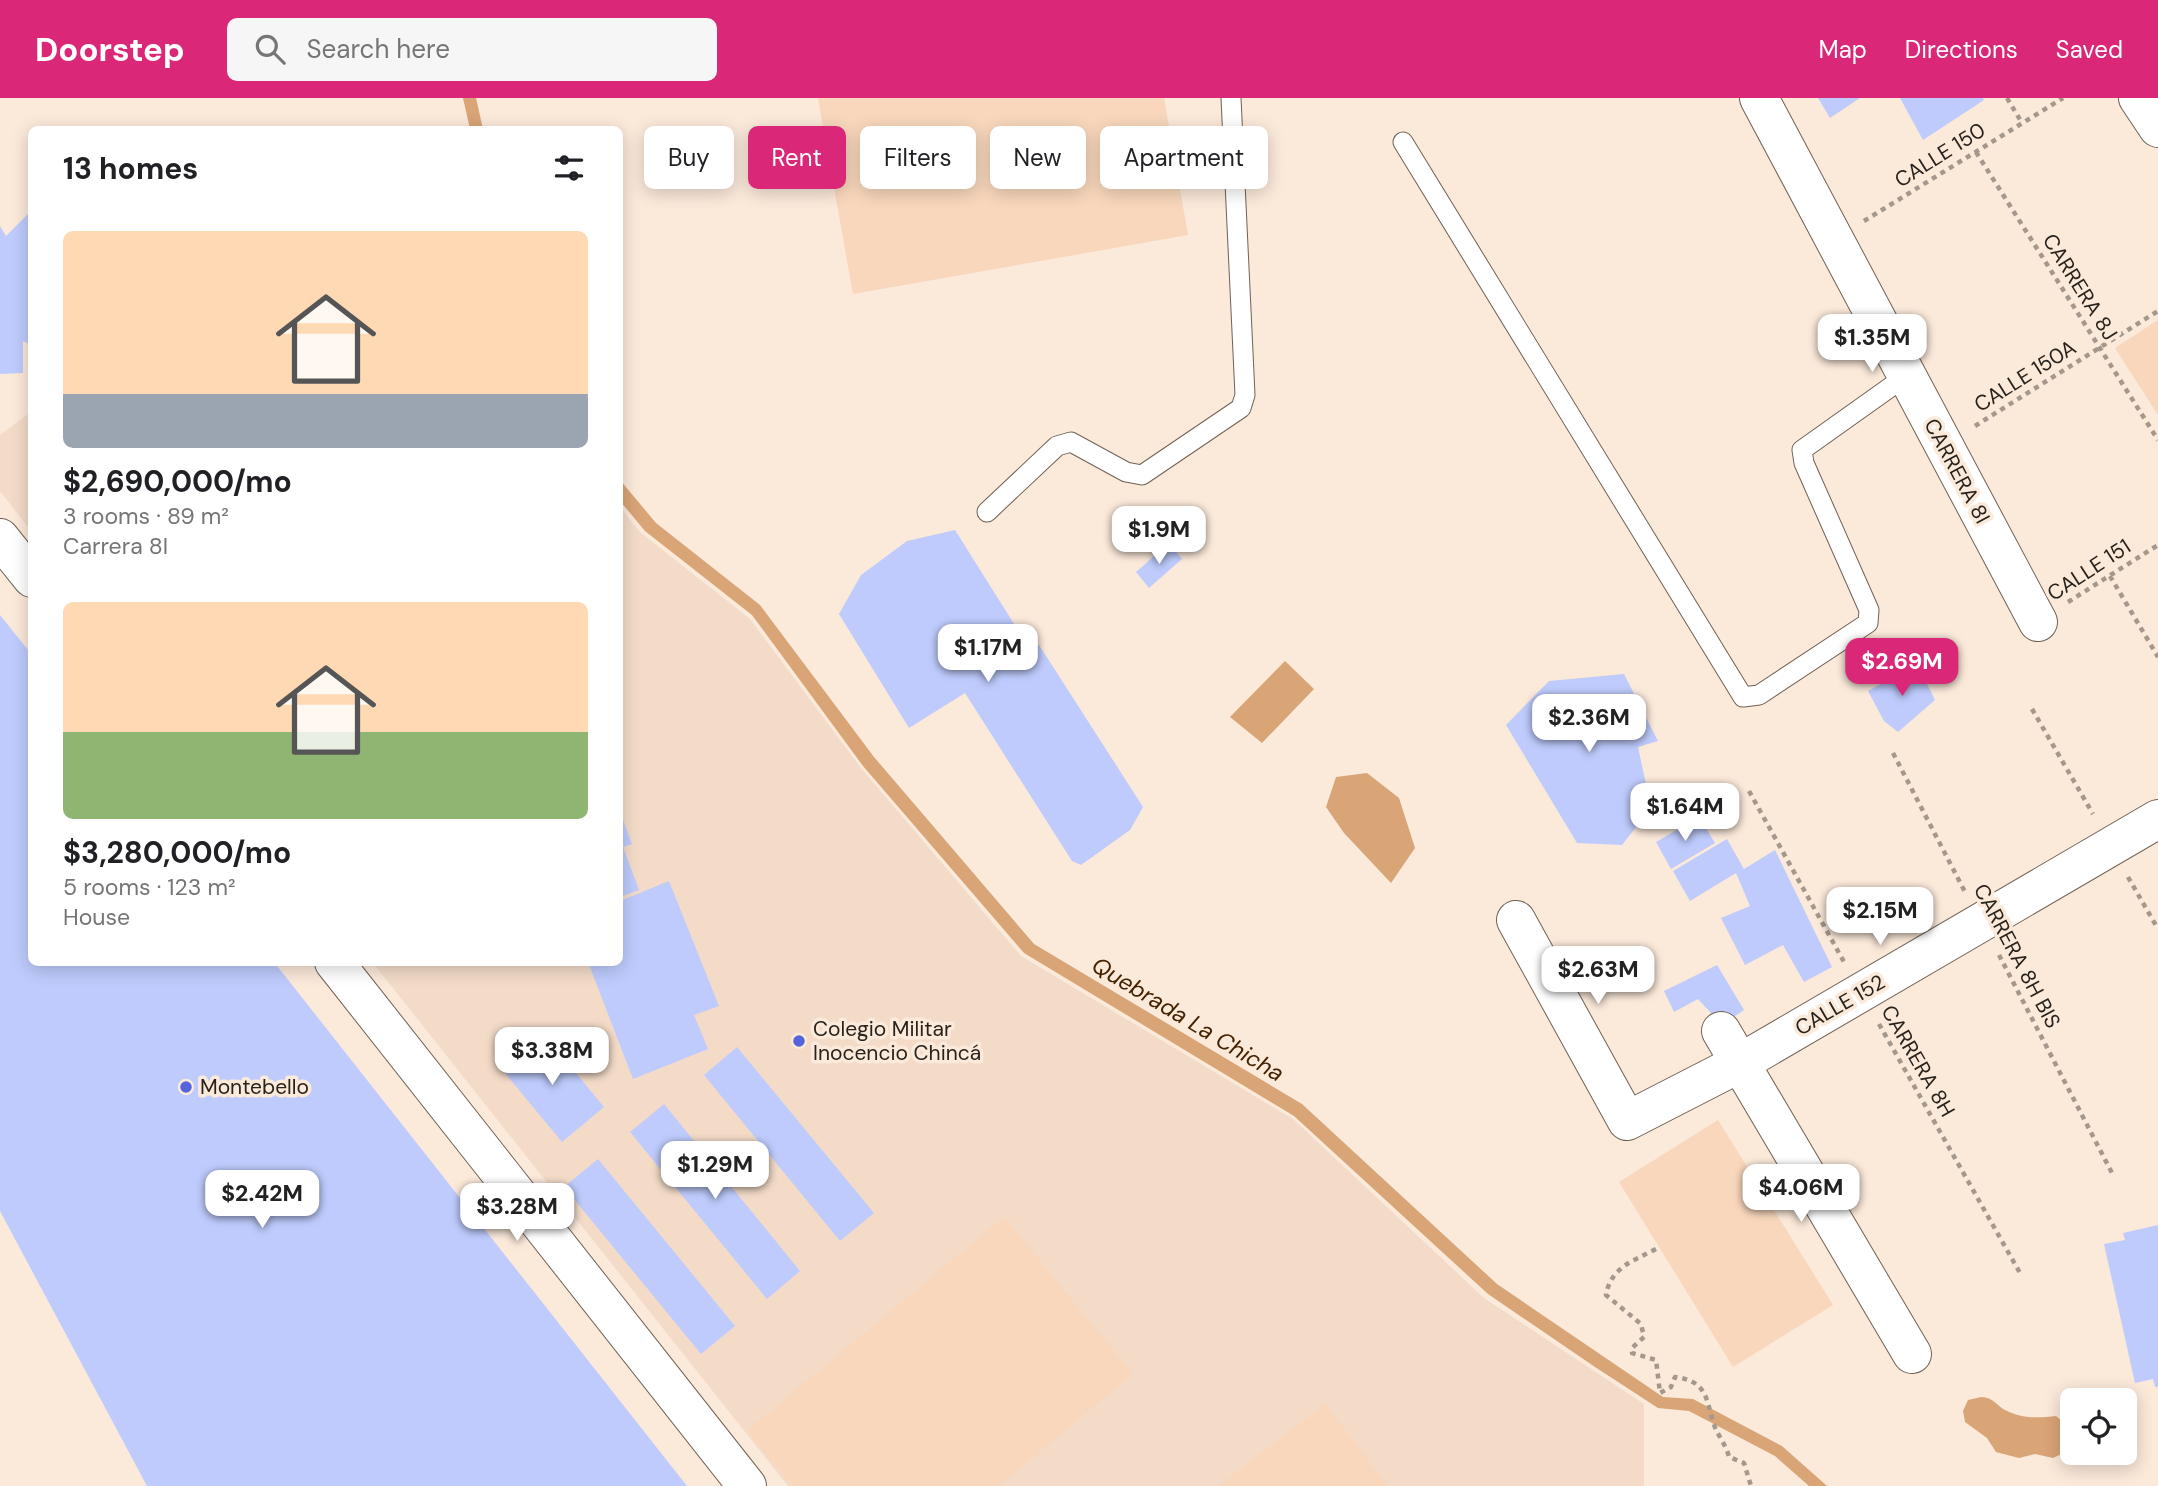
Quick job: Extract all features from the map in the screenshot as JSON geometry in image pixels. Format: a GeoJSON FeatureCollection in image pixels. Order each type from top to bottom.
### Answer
{"type":"FeatureCollection","features":[{"type":"Feature","properties":{"kind":"street","name":"CARRERA 8I"},"geometry":{"type":"LineString","coordinates":[[1759,98],[2038,622]]}},
{"type":"Feature","properties":{"kind":"street"},"geometry":{"type":"LineString","coordinates":[[2138,98],[2158,128]]}},
{"type":"Feature","properties":{"kind":"street"},"geometry":{"type":"LineString","coordinates":[[0,538],[28,573]]}},
{"type":"Feature","properties":{"kind":"street","name":"CALLE 152"},"geometry":{"type":"LineString","coordinates":[[1516,919],[1627,1121],[1731,1047],[1861,992],[2158,818]]}},
{"type":"Feature","properties":{"kind":"street"},"geometry":{"type":"LineString","coordinates":[[337,966],[747,1486]]}},
{"type":"Feature","properties":{"kind":"street"},"geometry":{"type":"LineString","coordinates":[[1731,1047],[1912,1354]]}},
{"type":"Feature","properties":{"kind":"lane"},"geometry":{"type":"LineString","coordinates":[[987,512],[1057,446],[1071,442],[1126,472],[1142,475],[1241,408],[1245,394],[1231,98]]}},
{"type":"Feature","properties":{"kind":"lane"},"geometry":{"type":"LineString","coordinates":[[1403,142],[1743,697],[1759,695],[1868,623],[1870,610],[1804,463],[1802,450],[1906,376]]}},
{"type":"Feature","properties":{"kind":"path"},"geometry":{"type":"LineString","coordinates":[[2007,98],[2022,123]]}},
{"type":"Feature","properties":{"kind":"path","name":"CALLE 150"},"geometry":{"type":"LineString","coordinates":[[1833,240],[2063,98]]}},
{"type":"Feature","properties":{"kind":"path","name":"CARRERA 8J"},"geometry":{"type":"LineString","coordinates":[[1976,152],[2158,440]]}},
{"type":"Feature","properties":{"kind":"path","name":"CALLE 150A"},"geometry":{"type":"LineString","coordinates":[[1944,446],[2158,311]]}},
{"type":"Feature","properties":{"kind":"path","name":"CALLE 151"},"geometry":{"type":"LineString","coordinates":[[2038,622],[2158,545]]}},
{"type":"Feature","properties":{"kind":"path"},"geometry":{"type":"LineString","coordinates":[[2110,576],[2158,657]]}},
{"type":"Feature","properties":{"kind":"path","name":"CARRERA 8H BIS"},"geometry":{"type":"LineString","coordinates":[[1893,753],[2112,1173]]}},
{"type":"Feature","properties":{"kind":"path","name":"CARRERA 8H"},"geometry":{"type":"LineString","coordinates":[[1749,791],[2020,1273]]}},
{"type":"Feature","properties":{"kind":"path"},"geometry":{"type":"LineString","coordinates":[[1656,1249],[1620,1267],[1608,1280],[1606,1295],[1641,1324],[1644,1337],[1632,1348],[1632,1353],[1656,1360],[1660,1393],[1671,1387],[1675,1377],[1691,1379],[1705,1394],[1712,1408],[1713,1423],[1729,1457],[1744,1463],[1751,1486]]}},
{"type":"Feature","properties":{"kind":"shaded area"},"geometry":{"type":"Polygon","coordinates":[[[463,98],[476,98],[482,126],[469,126],[463,98]]]}},
{"type":"Feature","properties":{"kind":"shaded area"},"geometry":{"type":"Polygon","coordinates":[[[818,98],[1164,98],[1169,126],[1100,126],[1100,189],[1180,189],[1188,235],[853,294],[834,189],[846,189],[846,126],[823,126],[818,98]]]}},
{"type":"Feature","properties":{"kind":"shaded area"},"geometry":{"type":"Polygon","coordinates":[[[2158,320],[2158,415],[2115,348],[2158,320]]]}},
{"type":"Feature","properties":{"kind":"shaded area"},"geometry":{"type":"Polygon","coordinates":[[[28,414],[28,527],[0,491],[0,435],[28,414]]]}},
{"type":"Feature","properties":{"kind":"shaded area"},"geometry":{"type":"Polygon","coordinates":[[[623,484],[656,523],[760,605],[874,757],[1034,944],[1302,1104],[1497,1284],[1663,1397],[1693,1399],[1782,1446],[1827,1486],[1809,1486],[1775,1456],[1689,1411],[1658,1408],[1595,1367],[1488,1294],[1294,1116],[1024,953],[863,766],[752,615],[645,531],[623,505],[623,484]]]}},
{"type":"Feature","properties":{"kind":"shaded area","name":"Colegio Militar Inocencio Chincá"},"geometry":{"type":"Polygon","coordinates":[[[623,511],[640,532],[750,619],[861,768],[1021,956],[1293,1119],[1484,1298],[1644,1404],[1644,1486],[788,1486],[375,966],[623,966],[623,511]]]}},
{"type":"Feature","properties":{"kind":"shaded area"},"geometry":{"type":"Polygon","coordinates":[[[1285,661],[1314,689],[1262,743],[1230,717],[1285,661]]]}},
{"type":"Feature","properties":{"kind":"shaded area"},"geometry":{"type":"Polygon","coordinates":[[[1367,773],[1399,798],[1415,848],[1391,883],[1344,833],[1326,807],[1336,777],[1367,773]]]}},
{"type":"Feature","properties":{"kind":"shaded area"},"geometry":{"type":"Polygon","coordinates":[[[1718,1120],[1833,1305],[1733,1367],[1619,1182],[1718,1120]]]}},
{"type":"Feature","properties":{"kind":"shaded area"},"geometry":{"type":"Polygon","coordinates":[[[1004,1217],[1133,1374],[999,1486],[793,1486],[747,1431],[1004,1217]]]}},
{"type":"Feature","properties":{"kind":"shaded area"},"geometry":{"type":"Polygon","coordinates":[[[1981,1397],[1992,1400],[2005,1410],[2018,1415],[2056,1416],[2060,1420],[2060,1455],[2053,1458],[2035,1454],[2019,1458],[1996,1452],[1987,1438],[1965,1422],[1963,1411],[1968,1400],[1981,1397]]]}},
{"type":"Feature","properties":{"kind":"shaded area"},"geometry":{"type":"Polygon","coordinates":[[[1325,1404],[1388,1486],[1219,1486],[1325,1404]]]}},
{"type":"Feature","properties":{"kind":"building"},"geometry":{"type":"Polygon","coordinates":[[[1818,98],[1860,98],[1830,118],[1818,98]]]}},
{"type":"Feature","properties":{"kind":"building"},"geometry":{"type":"Polygon","coordinates":[[[1900,98],[1983,98],[1984,100],[1923,140],[1900,98]]]}},
{"type":"Feature","properties":{"kind":"building"},"geometry":{"type":"Polygon","coordinates":[[[28,214],[28,343],[23,341],[23,373],[0,374],[0,226],[6,236],[28,214]]]}},
{"type":"Feature","properties":{"kind":"building"},"geometry":{"type":"Polygon","coordinates":[[[955,530],[1031,651],[1039,645],[1143,807],[1130,830],[1081,865],[1072,861],[965,693],[909,728],[839,614],[861,575],[907,541],[955,530]]]}},
{"type":"Feature","properties":{"kind":"building"},"geometry":{"type":"Polygon","coordinates":[[[1169,543],[1182,559],[1149,588],[1136,572],[1169,543]]]}},
{"type":"Feature","properties":{"kind":"building","name":"Montebello"},"geometry":{"type":"Polygon","coordinates":[[[0,615],[28,650],[28,966],[277,966],[687,1486],[147,1486],[0,1211],[0,615]]]}},
{"type":"Feature","properties":{"kind":"building"},"geometry":{"type":"Polygon","coordinates":[[[1917,664],[1935,700],[1898,732],[1884,721],[1868,691],[1917,664]]]}},
{"type":"Feature","properties":{"kind":"building"},"geometry":{"type":"Polygon","coordinates":[[[1624,674],[1658,741],[1638,747],[1651,808],[1622,845],[1577,843],[1506,725],[1549,681],[1624,674]]]}},
{"type":"Feature","properties":{"kind":"building"},"geometry":{"type":"Polygon","coordinates":[[[1699,817],[1715,843],[1671,869],[1656,842],[1699,817]]]}},
{"type":"Feature","properties":{"kind":"building"},"geometry":{"type":"Polygon","coordinates":[[[623,820],[632,844],[623,847],[623,820]]]}},
{"type":"Feature","properties":{"kind":"building"},"geometry":{"type":"Polygon","coordinates":[[[1727,839],[1744,869],[1775,850],[1832,967],[1804,982],[1783,945],[1745,965],[1721,918],[1750,906],[1736,873],[1690,901],[1673,871],[1727,839]]]}},
{"type":"Feature","properties":{"kind":"building"},"geometry":{"type":"Polygon","coordinates":[[[623,847],[639,890],[623,896],[623,847]]]}},
{"type":"Feature","properties":{"kind":"building"},"geometry":{"type":"Polygon","coordinates":[[[669,881],[719,1006],[694,1015],[708,1049],[633,1079],[590,966],[623,966],[623,900],[669,881]]]}},
{"type":"Feature","properties":{"kind":"building"},"geometry":{"type":"Polygon","coordinates":[[[1717,965],[1744,1010],[1722,1025],[1698,999],[1674,1012],[1664,991],[1717,965]]]}},
{"type":"Feature","properties":{"kind":"building"},"geometry":{"type":"Polygon","coordinates":[[[542,1032],[604,1107],[562,1142],[500,1067],[542,1032]]]}},
{"type":"Feature","properties":{"kind":"building"},"geometry":{"type":"Polygon","coordinates":[[[737,1047],[874,1213],[840,1241],[704,1075],[737,1047]]]}},
{"type":"Feature","properties":{"kind":"building"},"geometry":{"type":"Polygon","coordinates":[[[664,1104],[800,1271],[767,1299],[630,1132],[664,1104]]]}},
{"type":"Feature","properties":{"kind":"building"},"geometry":{"type":"Polygon","coordinates":[[[598,1159],[735,1326],[701,1354],[564,1187],[598,1159]]]}},
{"type":"Feature","properties":{"kind":"building"},"geometry":{"type":"Polygon","coordinates":[[[2158,1225],[2158,1387],[2155,1387],[2153,1379],[2135,1383],[2104,1244],[2125,1240],[2123,1233],[2158,1225]]]}},
{"type":"Feature","properties":{"kind":"place","name":"Colegio Militar Inocencio Chincá"},"geometry":{"type":"Point","coordinates":[799,1041]}},
{"type":"Feature","properties":{"kind":"place","name":"Montebello"},"geometry":{"type":"Point","coordinates":[186,1087]}},
{"type":"Feature","properties":{"kind":"water label","name":"Quebrada La Chicha"},"geometry":{"type":"Point","coordinates":[1188,1019]}}]}
